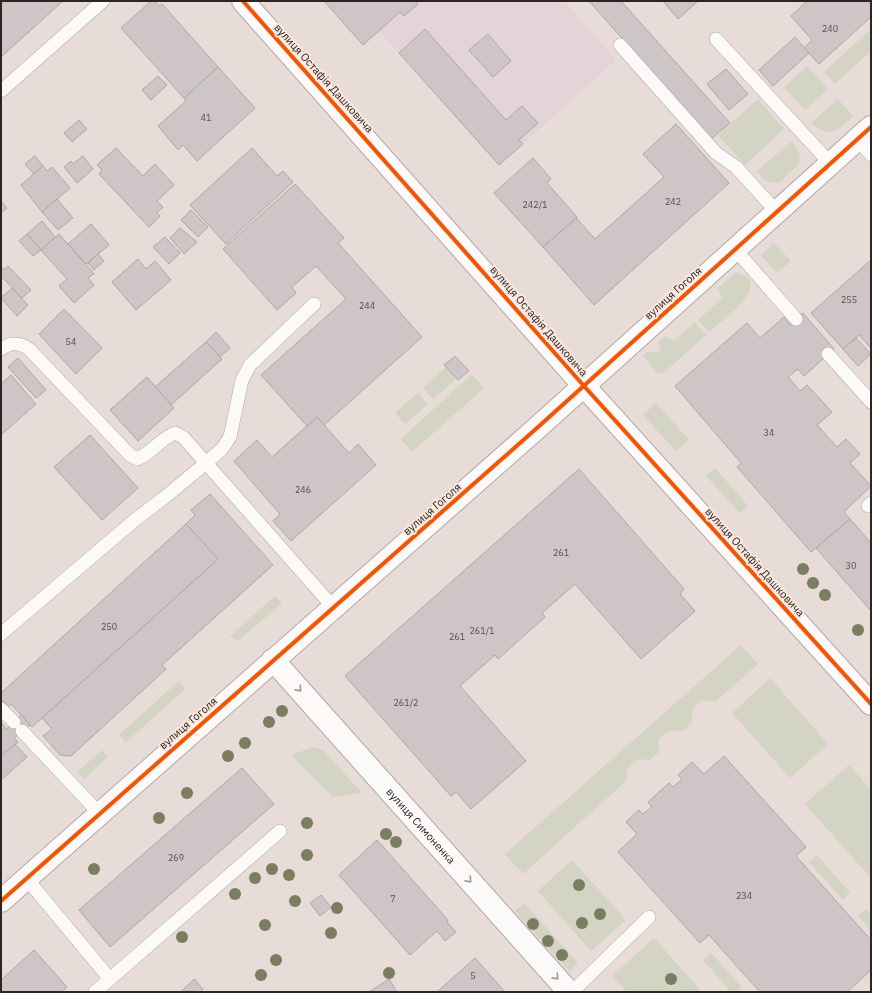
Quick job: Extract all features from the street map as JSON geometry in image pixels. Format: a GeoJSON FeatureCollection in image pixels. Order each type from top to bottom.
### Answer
{"type":"FeatureCollection","features":[{"type":"Feature","properties":{"kind":"street","name":"вулиця Остафія Дашковича"},"geometry":{"type":"LineString","coordinates":[[243,1],[584,386],[871,704]]}},
{"type":"Feature","properties":{"kind":"street","name":"вулиця Гоголя"},"geometry":{"type":"LineString","coordinates":[[1,900],[584,386],[830,163],[866,140]]}},
{"type":"Feature","properties":{"kind":"street","name":"вулиця Симоненка"},"geometry":{"type":"LineString","coordinates":[[273,660],[569,992]]}},
{"type":"Feature","properties":{"kind":"lane"},"geometry":{"type":"LineString","coordinates":[[1,91],[103,1]]}},
{"type":"Feature","properties":{"kind":"lane"},"geometry":{"type":"LineString","coordinates":[[716,39],[830,163]]}},
{"type":"Feature","properties":{"kind":"lane"},"geometry":{"type":"LineString","coordinates":[[620,45],[716,154],[736,168],[777,212]]}},
{"type":"Feature","properties":{"kind":"lane"},"geometry":{"type":"LineString","coordinates":[[735,249],[796,319]]}},
{"type":"Feature","properties":{"kind":"lane"},"geometry":{"type":"LineString","coordinates":[[1,634],[136,519],[165,497],[222,449],[230,437],[242,380],[250,364],[314,304]]}},
{"type":"Feature","properties":{"kind":"lane"},"geometry":{"type":"LineString","coordinates":[[1,350],[9,344],[16,343],[29,349],[130,455],[137,459],[145,456],[167,436],[175,433],[183,437],[333,607]]}},
{"type":"Feature","properties":{"kind":"lane"},"geometry":{"type":"LineString","coordinates":[[828,354],[871,402]]}},
{"type":"Feature","properties":{"kind":"lane"},"geometry":{"type":"LineString","coordinates":[[1,709],[99,814]]}},
{"type":"Feature","properties":{"kind":"lane"},"geometry":{"type":"LineString","coordinates":[[95,992],[280,831]]}},
{"type":"Feature","properties":{"kind":"lane"},"geometry":{"type":"LineString","coordinates":[[26,878],[110,979]]}},
{"type":"Feature","properties":{"kind":"lane"},"geometry":{"type":"LineString","coordinates":[[572,992],[650,917]]}},
{"type":"Feature","properties":{"kind":"shaded area"},"geometry":{"type":"Polygon","coordinates":[[[324,1],[564,1],[616,60],[499,165],[379,31],[363,45],[324,1]]]}},
{"type":"Feature","properties":{"kind":"green space"},"geometry":{"type":"Polygon","coordinates":[[[871,29],[871,51],[835,84],[824,72],[871,29]]]}},
{"type":"Feature","properties":{"kind":"green space"},"geometry":{"type":"Polygon","coordinates":[[[807,66],[828,89],[805,110],[784,87],[807,66]]]}},
{"type":"Feature","properties":{"kind":"green space"},"geometry":{"type":"Polygon","coordinates":[[[758,99],[784,129],[745,165],[718,135],[758,99]]]}},
{"type":"Feature","properties":{"kind":"green space"},"geometry":{"type":"Polygon","coordinates":[[[838,99],[853,116],[838,129],[829,132],[818,128],[811,123],[838,99]]]}},
{"type":"Feature","properties":{"kind":"green space"},"geometry":{"type":"Polygon","coordinates":[[[792,141],[800,153],[798,165],[779,183],[768,182],[756,172],[792,141]]]}},
{"type":"Feature","properties":{"kind":"green space"},"geometry":{"type":"Polygon","coordinates":[[[774,243],[791,261],[777,273],[761,255],[774,243]]]}},
{"type":"Feature","properties":{"kind":"green space"},"geometry":{"type":"Polygon","coordinates":[[[735,273],[747,277],[751,284],[749,292],[743,301],[725,319],[709,332],[698,320],[722,298],[718,288],[735,273]]]}},
{"type":"Feature","properties":{"kind":"green space"},"geometry":{"type":"Polygon","coordinates":[[[695,322],[706,335],[662,374],[661,372],[658,374],[643,356],[649,351],[658,353],[661,350],[658,343],[666,336],[674,341],[695,322]]]}},
{"type":"Feature","properties":{"kind":"green space"},"geometry":{"type":"Polygon","coordinates":[[[446,367],[456,379],[433,399],[423,388],[446,367]]]}},
{"type":"Feature","properties":{"kind":"green space"},"geometry":{"type":"Polygon","coordinates":[[[472,374],[484,388],[412,452],[401,439],[472,374]]]}},
{"type":"Feature","properties":{"kind":"green space"},"geometry":{"type":"Polygon","coordinates":[[[418,393],[428,404],[405,424],[395,413],[418,393]]]}},
{"type":"Feature","properties":{"kind":"green space"},"geometry":{"type":"Polygon","coordinates":[[[656,403],[689,440],[676,451],[643,415],[656,403]]]}},
{"type":"Feature","properties":{"kind":"green space"},"geometry":{"type":"Polygon","coordinates":[[[715,468],[748,506],[740,513],[706,476],[715,468]]]}},
{"type":"Feature","properties":{"kind":"green space"},"geometry":{"type":"Polygon","coordinates":[[[275,596],[282,603],[238,641],[230,636],[275,596]]]}},
{"type":"Feature","properties":{"kind":"green space"},"geometry":{"type":"Polygon","coordinates":[[[741,645],[758,664],[715,702],[702,700],[692,710],[692,723],[682,731],[670,730],[659,739],[659,752],[650,760],[638,759],[627,769],[627,780],[523,874],[505,854],[741,645]]]}},
{"type":"Feature","properties":{"kind":"green space"},"geometry":{"type":"Polygon","coordinates":[[[770,678],[828,744],[790,778],[732,713],[770,678]]]}},
{"type":"Feature","properties":{"kind":"green space"},"geometry":{"type":"Polygon","coordinates":[[[179,681],[185,689],[126,742],[119,735],[179,681]]]}},
{"type":"Feature","properties":{"kind":"green space"},"geometry":{"type":"Polygon","coordinates":[[[314,747],[323,750],[362,793],[333,797],[291,755],[314,747]]]}},
{"type":"Feature","properties":{"kind":"green space"},"geometry":{"type":"Polygon","coordinates":[[[102,750],[108,757],[84,779],[77,772],[102,750]]]}},
{"type":"Feature","properties":{"kind":"green space"},"geometry":{"type":"Polygon","coordinates":[[[849,765],[871,790],[871,878],[805,804],[849,765]]]}},
{"type":"Feature","properties":{"kind":"green space"},"geometry":{"type":"Polygon","coordinates":[[[817,855],[850,893],[843,900],[809,862],[817,855]]]}},
{"type":"Feature","properties":{"kind":"green space"},"geometry":{"type":"Polygon","coordinates":[[[572,860],[626,920],[591,951],[538,891],[572,860]]]}},
{"type":"Feature","properties":{"kind":"green space"},"geometry":{"type":"Polygon","coordinates":[[[524,903],[578,963],[569,971],[515,911],[524,903]]]}},
{"type":"Feature","properties":{"kind":"green space"},"geometry":{"type":"Polygon","coordinates":[[[866,909],[871,914],[871,931],[858,916],[866,909]]]}},
{"type":"Feature","properties":{"kind":"green space"},"geometry":{"type":"Polygon","coordinates":[[[654,938],[702,992],[627,992],[612,976],[654,938]]]}},
{"type":"Feature","properties":{"kind":"green space"},"geometry":{"type":"Polygon","coordinates":[[[711,953],[742,987],[737,992],[731,992],[703,960],[711,953]]]}},
{"type":"Feature","properties":{"kind":"building"},"geometry":{"type":"Polygon","coordinates":[[[1,1],[63,1],[1,57],[1,1]]]}},
{"type":"Feature","properties":{"kind":"building"},"geometry":{"type":"Polygon","coordinates":[[[151,1],[155,1],[159,6],[162,4],[218,67],[184,98],[121,28],[151,1]]]}},
{"type":"Feature","properties":{"kind":"building"},"geometry":{"type":"Polygon","coordinates":[[[324,1],[416,1],[418,4],[404,16],[400,12],[363,45],[324,1]]]}},
{"type":"Feature","properties":{"kind":"building"},"geometry":{"type":"Polygon","coordinates":[[[589,1],[621,1],[730,123],[711,139],[589,1]]]}},
{"type":"Feature","properties":{"kind":"building"},"geometry":{"type":"Polygon","coordinates":[[[663,1],[698,1],[678,19],[663,1]]]}},
{"type":"Feature","properties":{"kind":"building"},"geometry":{"type":"Polygon","coordinates":[[[807,1],[871,1],[871,17],[819,64],[804,48],[812,40],[791,16],[807,1]]]}},
{"type":"Feature","properties":{"kind":"building"},"geometry":{"type":"Polygon","coordinates":[[[425,29],[506,120],[522,106],[538,123],[519,140],[523,144],[499,165],[399,53],[425,29]]]}},
{"type":"Feature","properties":{"kind":"building"},"geometry":{"type":"Polygon","coordinates":[[[488,34],[511,61],[493,77],[469,50],[488,34]]]}},
{"type":"Feature","properties":{"kind":"building"},"geometry":{"type":"Polygon","coordinates":[[[795,37],[809,53],[773,86],[759,70],[795,37]]]}},
{"type":"Feature","properties":{"kind":"building"},"geometry":{"type":"Polygon","coordinates":[[[218,67],[255,108],[197,161],[183,145],[178,150],[158,126],[186,101],[184,98],[218,67]]]}},
{"type":"Feature","properties":{"kind":"building"},"geometry":{"type":"Polygon","coordinates":[[[726,69],[748,94],[729,110],[707,84],[726,69]]]}},
{"type":"Feature","properties":{"kind":"building"},"geometry":{"type":"Polygon","coordinates":[[[158,76],[167,85],[151,100],[142,90],[158,76]]]}},
{"type":"Feature","properties":{"kind":"building"},"geometry":{"type":"Polygon","coordinates":[[[79,120],[87,129],[72,142],[64,133],[79,120]]]}},
{"type":"Feature","properties":{"kind":"building"},"geometry":{"type":"Polygon","coordinates":[[[676,124],[729,183],[594,305],[543,247],[576,218],[595,239],[664,177],[643,154],[676,124]]]}},
{"type":"Feature","properties":{"kind":"building"},"geometry":{"type":"Polygon","coordinates":[[[116,148],[143,176],[155,164],[174,185],[157,201],[163,207],[157,213],[160,216],[149,227],[99,174],[102,170],[97,165],[116,148]]]}},
{"type":"Feature","properties":{"kind":"building"},"geometry":{"type":"Polygon","coordinates":[[[252,148],[277,176],[283,171],[293,182],[226,244],[190,205],[252,148]]]}},
{"type":"Feature","properties":{"kind":"building"},"geometry":{"type":"Polygon","coordinates":[[[35,156],[43,166],[34,174],[25,164],[35,156]]]}},
{"type":"Feature","properties":{"kind":"building"},"geometry":{"type":"Polygon","coordinates":[[[83,156],[93,169],[77,183],[64,167],[71,161],[73,164],[83,156]]]}},
{"type":"Feature","properties":{"kind":"building"},"geometry":{"type":"Polygon","coordinates":[[[533,158],[551,179],[547,183],[577,217],[543,247],[494,193],[533,158]]]}},
{"type":"Feature","properties":{"kind":"building"},"geometry":{"type":"Polygon","coordinates":[[[43,166],[47,171],[52,167],[70,188],[42,212],[21,185],[43,166]]]}},
{"type":"Feature","properties":{"kind":"building"},"geometry":{"type":"Polygon","coordinates":[[[295,184],[344,238],[338,243],[422,337],[324,425],[317,417],[307,426],[261,375],[346,299],[316,266],[292,287],[296,293],[277,310],[223,249],[295,184]]]}},
{"type":"Feature","properties":{"kind":"building"},"geometry":{"type":"Polygon","coordinates":[[[57,199],[73,218],[58,230],[42,212],[57,199]]]}},
{"type":"Feature","properties":{"kind":"building"},"geometry":{"type":"Polygon","coordinates":[[[1,201],[7,208],[1,213],[1,201]]]}},
{"type":"Feature","properties":{"kind":"building"},"geometry":{"type":"Polygon","coordinates":[[[191,210],[208,227],[198,237],[181,220],[191,210]]]}},
{"type":"Feature","properties":{"kind":"building"},"geometry":{"type":"Polygon","coordinates":[[[42,221],[55,237],[41,250],[27,234],[42,221]]]}},
{"type":"Feature","properties":{"kind":"building"},"geometry":{"type":"Polygon","coordinates":[[[91,224],[109,245],[86,264],[68,244],[91,224]]]}},
{"type":"Feature","properties":{"kind":"building"},"geometry":{"type":"Polygon","coordinates":[[[180,228],[197,242],[184,254],[170,238],[180,228]]]}},
{"type":"Feature","properties":{"kind":"building"},"geometry":{"type":"Polygon","coordinates":[[[27,234],[41,250],[33,256],[19,241],[27,234]]]}},
{"type":"Feature","properties":{"kind":"building"},"geometry":{"type":"Polygon","coordinates":[[[59,234],[94,274],[88,278],[94,285],[74,303],[59,286],[67,279],[41,250],[59,234]]]}},
{"type":"Feature","properties":{"kind":"building"},"geometry":{"type":"Polygon","coordinates":[[[165,237],[180,253],[169,264],[153,247],[165,237]]]}},
{"type":"Feature","properties":{"kind":"building"},"geometry":{"type":"Polygon","coordinates":[[[98,254],[104,261],[94,270],[88,263],[98,254]]]}},
{"type":"Feature","properties":{"kind":"building"},"geometry":{"type":"Polygon","coordinates":[[[138,259],[146,269],[155,261],[171,280],[136,310],[112,282],[138,259]]]}},
{"type":"Feature","properties":{"kind":"building"},"geometry":{"type":"Polygon","coordinates":[[[871,260],[871,348],[859,335],[843,349],[811,313],[871,260]]]}},
{"type":"Feature","properties":{"kind":"building"},"geometry":{"type":"Polygon","coordinates":[[[1,266],[4,270],[8,266],[31,290],[22,298],[1,276],[1,266]]]}},
{"type":"Feature","properties":{"kind":"building"},"geometry":{"type":"Polygon","coordinates":[[[12,288],[28,305],[17,316],[1,298],[12,288]]]}},
{"type":"Feature","properties":{"kind":"building"},"geometry":{"type":"Polygon","coordinates":[[[64,309],[102,348],[76,374],[39,334],[64,309]]]}},
{"type":"Feature","properties":{"kind":"building"},"geometry":{"type":"Polygon","coordinates":[[[803,313],[834,349],[804,376],[798,369],[788,377],[800,391],[807,385],[832,412],[817,425],[837,447],[846,439],[860,454],[850,463],[871,486],[844,512],[850,519],[811,552],[737,467],[741,463],[675,386],[747,323],[760,338],[784,317],[790,325],[803,313]]]}},
{"type":"Feature","properties":{"kind":"building"},"geometry":{"type":"Polygon","coordinates":[[[216,332],[230,348],[220,357],[206,342],[216,332]]]}},
{"type":"Feature","properties":{"kind":"building"},"geometry":{"type":"Polygon","coordinates":[[[856,338],[871,354],[858,366],[843,349],[856,338]]]}},
{"type":"Feature","properties":{"kind":"building"},"geometry":{"type":"Polygon","coordinates":[[[206,342],[222,359],[171,405],[155,387],[206,342]]]}},
{"type":"Feature","properties":{"kind":"building"},"geometry":{"type":"Polygon","coordinates":[[[455,356],[469,371],[458,380],[444,365],[455,356]]]}},
{"type":"Feature","properties":{"kind":"building"},"geometry":{"type":"Polygon","coordinates":[[[18,358],[46,390],[36,398],[8,367],[18,358]]]}},
{"type":"Feature","properties":{"kind":"building"},"geometry":{"type":"Polygon","coordinates":[[[11,375],[36,404],[1,435],[1,384],[11,375]]]}},
{"type":"Feature","properties":{"kind":"building"},"geometry":{"type":"Polygon","coordinates":[[[147,377],[174,408],[138,441],[110,410],[147,377]]]}},
{"type":"Feature","properties":{"kind":"building"},"geometry":{"type":"Polygon","coordinates":[[[317,417],[349,453],[358,444],[376,465],[291,541],[273,521],[280,514],[234,461],[257,440],[272,457],[317,417]]]}},
{"type":"Feature","properties":{"kind":"building"},"geometry":{"type":"Polygon","coordinates":[[[90,435],[138,488],[102,520],[54,467],[90,435]]]}},
{"type":"Feature","properties":{"kind":"building"},"geometry":{"type":"Polygon","coordinates":[[[579,469],[684,589],[680,594],[695,611],[641,659],[575,584],[542,613],[545,617],[498,659],[495,655],[460,686],[526,761],[471,809],[456,792],[451,796],[345,676],[579,469]]]}},
{"type":"Feature","properties":{"kind":"building"},"geometry":{"type":"Polygon","coordinates":[[[210,494],[273,565],[162,665],[166,669],[71,756],[60,755],[43,736],[52,729],[42,718],[218,559],[186,524],[195,515],[191,510],[210,494]]]}},
{"type":"Feature","properties":{"kind":"building"},"geometry":{"type":"Polygon","coordinates":[[[850,519],[871,543],[871,611],[816,548],[850,519]]]}},
{"type":"Feature","properties":{"kind":"building"},"geometry":{"type":"Polygon","coordinates":[[[186,524],[218,559],[32,727],[11,704],[8,707],[1,699],[1,693],[186,524]]]}},
{"type":"Feature","properties":{"kind":"building"},"geometry":{"type":"Polygon","coordinates":[[[22,715],[30,725],[14,738],[18,742],[1,756],[1,722],[6,729],[22,715]]]}},
{"type":"Feature","properties":{"kind":"building"},"geometry":{"type":"Polygon","coordinates":[[[15,744],[27,757],[1,780],[1,756],[15,744]]]}},
{"type":"Feature","properties":{"kind":"building"},"geometry":{"type":"Polygon","coordinates":[[[724,756],[806,847],[796,856],[871,940],[871,970],[847,992],[760,992],[709,935],[700,943],[618,852],[637,834],[626,822],[639,810],[643,814],[652,807],[648,802],[669,783],[673,787],[682,779],[678,775],[692,762],[704,774],[724,756]]]}},
{"type":"Feature","properties":{"kind":"building"},"geometry":{"type":"Polygon","coordinates":[[[242,768],[274,804],[110,947],[79,910],[242,768]]]}},
{"type":"Feature","properties":{"kind":"building"},"geometry":{"type":"Polygon","coordinates":[[[377,840],[448,920],[447,922],[456,932],[445,941],[437,931],[410,955],[339,875],[377,840]]]}},
{"type":"Feature","properties":{"kind":"building"},"geometry":{"type":"Polygon","coordinates":[[[321,895],[331,907],[320,916],[310,903],[321,895]]]}},
{"type":"Feature","properties":{"kind":"building"},"geometry":{"type":"Polygon","coordinates":[[[34,950],[67,987],[61,992],[1,992],[1,980],[34,950]]]}},
{"type":"Feature","properties":{"kind":"building"},"geometry":{"type":"Polygon","coordinates":[[[475,958],[505,992],[437,992],[475,958]]]}},
{"type":"Feature","properties":{"kind":"building"},"geometry":{"type":"Polygon","coordinates":[[[194,979],[203,989],[200,992],[181,992],[194,979]]]}},
{"type":"Feature","properties":{"kind":"building"},"geometry":{"type":"Polygon","coordinates":[[[389,979],[397,992],[369,992],[389,979]]]}},
{"type":"Feature","properties":{"kind":"cycle path"},"geometry":{"type":"LineString","coordinates":[[243,1],[584,386],[871,704]]}},
{"type":"Feature","properties":{"kind":"cycle path"},"geometry":{"type":"LineString","coordinates":[[1,901],[537,428],[871,127]]}}]}
